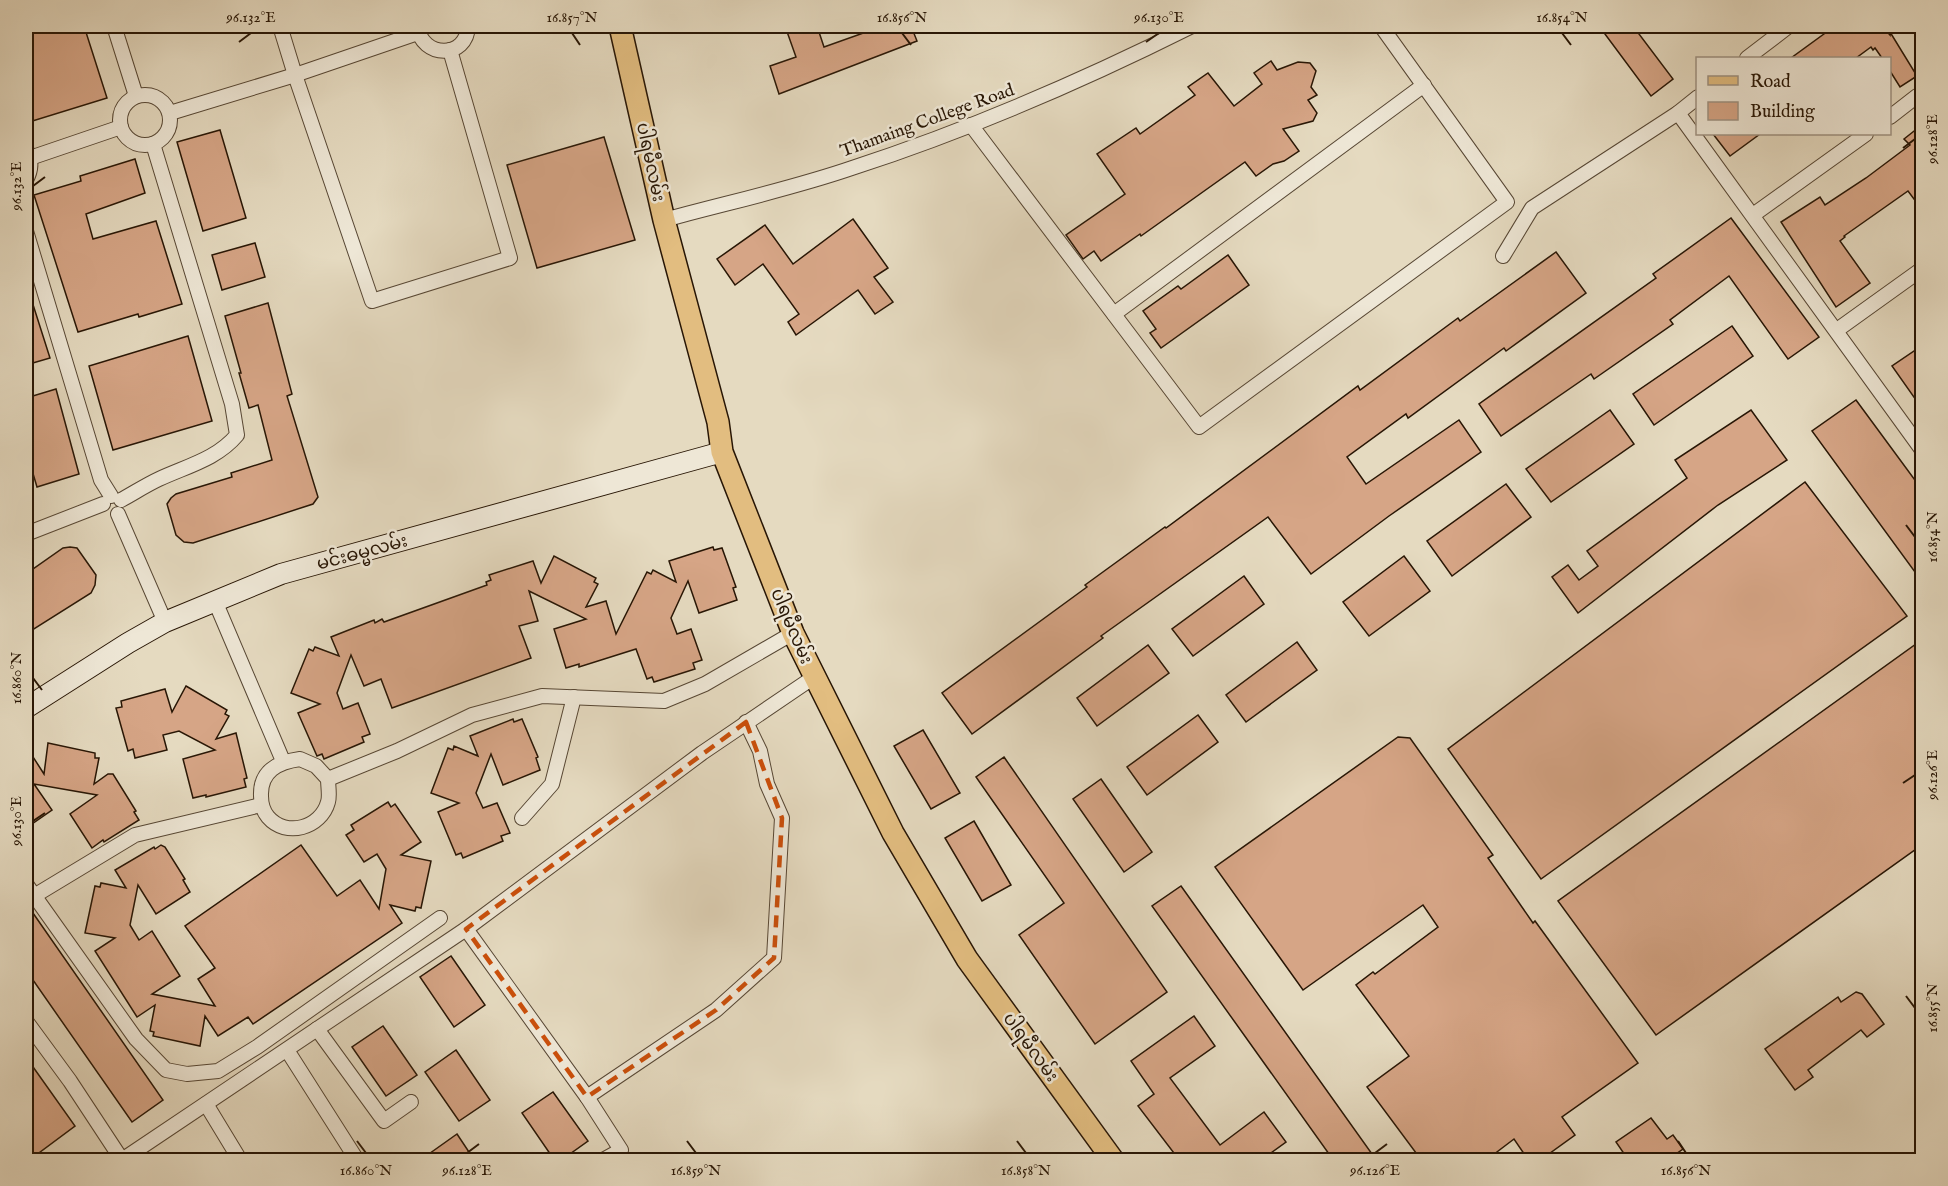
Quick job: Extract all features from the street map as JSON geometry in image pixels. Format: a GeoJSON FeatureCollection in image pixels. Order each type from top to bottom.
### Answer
{"type":"FeatureCollection","features":[{"type":"Feature","properties":{"kind":"main road","name":"ပါရမီလမ်း"},"geometry":{"type":"LineString","coordinates":[[620,26],[664,220],[718,422],[722,452],[793,633],[893,833],[967,959],[1113,1161]]}},
{"type":"Feature","properties":{"kind":"main road","name":"မင်းဓမ္မလမ်း"},"geometry":{"type":"LineString","coordinates":[[26,708],[128,642],[165,622],[281,574],[722,452]]}},
{"type":"Feature","properties":{"kind":"street"},"geometry":{"type":"LineString","coordinates":[[114,26],[136,96]]}},
{"type":"Feature","properties":{"kind":"street"},"geometry":{"type":"LineString","coordinates":[[280,26],[372,301],[510,258],[450,50]]}},
{"type":"Feature","properties":{"kind":"street"},"geometry":{"type":"LineString","coordinates":[[170,113],[295,75],[418,29],[422,40],[434,50],[450,50],[464,40],[468,26]]}},
{"type":"Feature","properties":{"kind":"street","name":"Thamaing College Road"},"geometry":{"type":"LineString","coordinates":[[664,220],[852,169],[971,125],[1082,80],[1192,26]]}},
{"type":"Feature","properties":{"kind":"street"},"geometry":{"type":"LineString","coordinates":[[971,125],[1199,427],[1507,202],[1381,26]]}},
{"type":"Feature","properties":{"kind":"street"},"geometry":{"type":"LineString","coordinates":[[1748,57],[1789,26]]}},
{"type":"Feature","properties":{"kind":"street"},"geometry":{"type":"LineString","coordinates":[[1113,314],[1424,85]]}},
{"type":"Feature","properties":{"kind":"street"},"geometry":{"type":"LineString","coordinates":[[147,94],[155,96],[163,101],[170,113],[170,126],[167,134],[153,144],[145,146],[130,140],[121,127],[121,111],[125,104],[136,96],[147,94]]}},
{"type":"Feature","properties":{"kind":"street"},"geometry":{"type":"LineString","coordinates":[[1891,116],[1917,96]]}},
{"type":"Feature","properties":{"kind":"street"},"geometry":{"type":"LineString","coordinates":[[1503,256],[1532,208],[1696,100]]}},
{"type":"Feature","properties":{"kind":"street"},"geometry":{"type":"LineString","coordinates":[[1678,113],[1920,442]]}},
{"type":"Feature","properties":{"kind":"street"},"geometry":{"type":"LineString","coordinates":[[26,180],[30,171],[28,154],[121,127]]}},
{"type":"Feature","properties":{"kind":"street"},"geometry":{"type":"LineString","coordinates":[[1753,215],[1865,135]]}},
{"type":"Feature","properties":{"kind":"street"},"geometry":{"type":"LineString","coordinates":[[26,534],[113,503],[156,480],[226,448],[237,435],[232,404],[153,144]]}},
{"type":"Feature","properties":{"kind":"street"},"geometry":{"type":"LineString","coordinates":[[26,231],[101,480],[165,622]]}},
{"type":"Feature","properties":{"kind":"street"},"geometry":{"type":"LineString","coordinates":[[1837,330],[1923,269]]}},
{"type":"Feature","properties":{"kind":"street"},"geometry":{"type":"LineString","coordinates":[[215,601],[283,761]]}},
{"type":"Feature","properties":{"kind":"street"},"geometry":{"type":"LineString","coordinates":[[328,779],[397,751],[472,715],[542,696],[664,701],[705,684],[793,633]]}},
{"type":"Feature","properties":{"kind":"street"},"geometry":{"type":"LineString","coordinates":[[26,1021],[70,1081],[122,1161],[466,929],[746,722],[814,677]]}},
{"type":"Feature","properties":{"kind":"street"},"geometry":{"type":"LineString","coordinates":[[522,818],[552,784],[574,697]]}},
{"type":"Feature","properties":{"kind":"street"},"geometry":{"type":"LineString","coordinates":[[586,1097],[716,1010],[774,957],[782,818],[767,784],[760,751],[746,722]]}},
{"type":"Feature","properties":{"kind":"street"},"geometry":{"type":"LineString","coordinates":[[300,759],[316,766],[328,779],[328,802],[317,821],[300,828],[281,827],[269,818],[261,806],[261,785],[269,770],[283,761],[300,759]]}},
{"type":"Feature","properties":{"kind":"street"},"geometry":{"type":"LineString","coordinates":[[34,896],[135,835],[261,806]]}},
{"type":"Feature","properties":{"kind":"street"},"geometry":{"type":"LineString","coordinates":[[26,884],[136,1039],[166,1070],[188,1074],[218,1071],[228,1065],[440,918]]}},
{"type":"Feature","properties":{"kind":"street"},"geometry":{"type":"LineString","coordinates":[[466,929],[621,1150],[603,1161]]}},
{"type":"Feature","properties":{"kind":"street"},"geometry":{"type":"LineString","coordinates":[[317,1029],[384,1121],[411,1102]]}},
{"type":"Feature","properties":{"kind":"street"},"geometry":{"type":"LineString","coordinates":[[287,1050],[357,1161]]}},
{"type":"Feature","properties":{"kind":"street"},"geometry":{"type":"LineString","coordinates":[[206,1104],[240,1161]]}},
{"type":"Feature","properties":{"kind":"highlighted area"},"geometry":{"type":"Polygon","coordinates":[[[746,722],[782,818],[774,958],[716,1010],[587,1097],[466,929],[746,722]]]}},
{"type":"Feature","properties":{"kind":"building"},"geometry":{"type":"Polygon","coordinates":[[[26,26],[84,26],[107,98],[26,123],[26,26]]]}},
{"type":"Feature","properties":{"kind":"building"},"geometry":{"type":"Polygon","coordinates":[[[785,26],[817,26],[824,47],[883,26],[911,26],[917,41],[779,94],[770,66],[796,57],[785,26]]]}},
{"type":"Feature","properties":{"kind":"building"},"geometry":{"type":"Polygon","coordinates":[[[1599,26],[1633,26],[1673,79],[1651,96],[1599,26]]]}},
{"type":"Feature","properties":{"kind":"building"},"geometry":{"type":"Polygon","coordinates":[[[1835,26],[1882,26],[1890,35],[1890,32],[1917,76],[1900,87],[1891,73],[1891,57],[1881,57],[1875,48],[1873,50],[1871,47],[1857,57],[1792,57],[1835,26]]]}},
{"type":"Feature","properties":{"kind":"building"},"geometry":{"type":"Polygon","coordinates":[[[1271,61],[1277,70],[1298,62],[1310,63],[1316,71],[1311,87],[1317,95],[1308,100],[1317,113],[1313,121],[1283,129],[1299,151],[1284,161],[1273,164],[1256,176],[1245,162],[1141,236],[1140,234],[1101,261],[1094,251],[1083,259],[1066,235],[1125,194],[1097,154],[1136,128],[1140,134],[1195,95],[1188,87],[1208,73],[1234,106],[1262,84],[1254,73],[1271,61]]]}},
{"type":"Feature","properties":{"kind":"building"},"geometry":{"type":"Polygon","coordinates":[[[1923,124],[1923,211],[1908,191],[1844,236],[1840,241],[1870,283],[1836,307],[1781,222],[1820,197],[1825,205],[1866,178],[1910,145],[1904,139],[1923,124]]]}},
{"type":"Feature","properties":{"kind":"building"},"geometry":{"type":"Polygon","coordinates":[[[220,130],[246,218],[203,231],[177,142],[220,130]]]}},
{"type":"Feature","properties":{"kind":"building"},"geometry":{"type":"Polygon","coordinates":[[[1714,135],[1759,135],[1730,156],[1714,135]]]}},
{"type":"Feature","properties":{"kind":"building"},"geometry":{"type":"Polygon","coordinates":[[[604,137],[635,240],[537,268],[507,165],[604,137]]]}},
{"type":"Feature","properties":{"kind":"building"},"geometry":{"type":"Polygon","coordinates":[[[135,159],[145,193],[86,214],[93,239],[156,221],[182,304],[78,332],[34,195],[81,181],[80,176],[135,159]]]}},
{"type":"Feature","properties":{"kind":"building"},"geometry":{"type":"Polygon","coordinates":[[[1731,218],[1819,337],[1788,359],[1729,276],[1670,320],[1673,324],[1594,379],[1591,374],[1501,436],[1479,404],[1656,278],[1653,274],[1731,218]]]}},
{"type":"Feature","properties":{"kind":"building"},"geometry":{"type":"Polygon","coordinates":[[[853,219],[888,268],[874,277],[893,302],[875,314],[858,290],[796,335],[788,322],[799,314],[763,264],[735,285],[717,259],[765,225],[793,264],[853,219]]]}},
{"type":"Feature","properties":{"kind":"building"},"geometry":{"type":"Polygon","coordinates":[[[255,243],[265,277],[222,290],[212,255],[255,243]]]}},
{"type":"Feature","properties":{"kind":"building"},"geometry":{"type":"Polygon","coordinates":[[[1556,252],[1586,293],[1506,351],[1504,348],[1408,418],[1406,414],[1347,457],[1366,484],[1459,420],[1481,452],[1311,574],[1268,517],[1101,636],[1103,638],[972,734],[942,693],[1087,587],[1085,585],[1358,386],[1360,390],[1458,318],[1460,321],[1556,252]]]}},
{"type":"Feature","properties":{"kind":"building"},"geometry":{"type":"Polygon","coordinates":[[[1228,255],[1249,285],[1161,348],[1150,333],[1156,329],[1143,311],[1178,286],[1181,289],[1228,255]]]}},
{"type":"Feature","properties":{"kind":"building"},"geometry":{"type":"Polygon","coordinates":[[[26,292],[29,292],[50,358],[26,365],[26,292]]]}},
{"type":"Feature","properties":{"kind":"building"},"geometry":{"type":"Polygon","coordinates":[[[268,303],[292,394],[287,396],[318,497],[313,504],[193,543],[184,542],[176,535],[167,504],[171,498],[176,494],[232,477],[231,473],[272,460],[258,405],[249,408],[225,316],[268,303]]]}},
{"type":"Feature","properties":{"kind":"building"},"geometry":{"type":"Polygon","coordinates":[[[1732,326],[1753,356],[1654,425],[1633,394],[1732,326]]]}},
{"type":"Feature","properties":{"kind":"building"},"geometry":{"type":"Polygon","coordinates":[[[188,336],[212,421],[113,450],[89,366],[188,336]]]}},
{"type":"Feature","properties":{"kind":"building"},"geometry":{"type":"Polygon","coordinates":[[[1923,345],[1923,410],[1892,366],[1923,345]]]}},
{"type":"Feature","properties":{"kind":"building"},"geometry":{"type":"Polygon","coordinates":[[[56,389],[79,474],[37,487],[26,450],[26,398],[56,389]]]}},
{"type":"Feature","properties":{"kind":"building"},"geometry":{"type":"Polygon","coordinates":[[[1856,400],[1923,491],[1923,583],[1812,431],[1856,400]]]}},
{"type":"Feature","properties":{"kind":"building"},"geometry":{"type":"Polygon","coordinates":[[[1610,410],[1634,444],[1551,502],[1526,469],[1610,410]]]}},
{"type":"Feature","properties":{"kind":"building"},"geometry":{"type":"Polygon","coordinates":[[[1751,410],[1787,460],[1718,505],[1578,613],[1552,577],[1568,565],[1579,580],[1598,566],[1587,551],[1687,478],[1675,460],[1751,410]]]}},
{"type":"Feature","properties":{"kind":"building"},"geometry":{"type":"Polygon","coordinates":[[[1805,482],[1907,616],[1541,879],[1448,749],[1805,482]]]}},
{"type":"Feature","properties":{"kind":"building"},"geometry":{"type":"Polygon","coordinates":[[[1506,484],[1531,517],[1452,576],[1427,541],[1506,484]]]}},
{"type":"Feature","properties":{"kind":"building"},"geometry":{"type":"Polygon","coordinates":[[[713,547],[714,550],[722,548],[736,587],[733,588],[737,600],[699,613],[688,581],[671,618],[677,634],[691,629],[702,660],[693,663],[695,669],[654,682],[652,677],[647,679],[636,649],[579,667],[579,664],[566,668],[554,629],[586,619],[529,591],[538,621],[519,626],[531,658],[392,708],[381,679],[364,686],[351,655],[337,693],[343,709],[358,703],[370,734],[362,737],[364,742],[324,759],[322,754],[317,756],[298,713],[320,704],[291,693],[309,649],[313,651],[315,647],[339,656],[331,637],[374,620],[375,623],[382,619],[384,622],[487,585],[486,582],[491,580],[489,575],[533,561],[541,583],[554,556],[596,578],[594,582],[598,584],[586,607],[606,601],[616,634],[647,572],[651,574],[653,570],[676,582],[669,561],[713,547]]]}},
{"type":"Feature","properties":{"kind":"building"},"geometry":{"type":"Polygon","coordinates":[[[63,548],[77,548],[96,575],[91,593],[26,634],[26,574],[63,548]]]}},
{"type":"Feature","properties":{"kind":"building"},"geometry":{"type":"Polygon","coordinates":[[[1404,556],[1430,591],[1369,636],[1343,602],[1404,556]]]}},
{"type":"Feature","properties":{"kind":"building"},"geometry":{"type":"Polygon","coordinates":[[[1244,576],[1264,604],[1193,656],[1172,629],[1244,576]]]}},
{"type":"Feature","properties":{"kind":"building"},"geometry":{"type":"Polygon","coordinates":[[[1923,639],[1923,844],[1656,1035],[1558,901],[1923,639]]]}},
{"type":"Feature","properties":{"kind":"building"},"geometry":{"type":"Polygon","coordinates":[[[1297,642],[1317,670],[1246,722],[1226,695],[1297,642]]]}},
{"type":"Feature","properties":{"kind":"building"},"geometry":{"type":"Polygon","coordinates":[[[1148,645],[1169,673],[1097,726],[1077,698],[1148,645]]]}},
{"type":"Feature","properties":{"kind":"building"},"geometry":{"type":"Polygon","coordinates":[[[186,686],[227,710],[225,714],[229,716],[216,739],[236,733],[247,778],[244,779],[246,787],[193,798],[183,759],[215,750],[179,731],[163,735],[167,750],[135,758],[133,749],[128,751],[116,708],[122,707],[121,701],[165,689],[172,712],[186,686]]]}},
{"type":"Feature","properties":{"kind":"building"},"geometry":{"type":"Polygon","coordinates":[[[1198,715],[1218,742],[1147,795],[1127,767],[1198,715]]]}},
{"type":"Feature","properties":{"kind":"building"},"geometry":{"type":"Polygon","coordinates":[[[513,719],[514,722],[522,719],[538,757],[536,758],[540,770],[503,785],[491,754],[476,793],[483,808],[497,803],[510,833],[501,836],[503,841],[463,858],[461,853],[456,855],[438,812],[459,803],[431,793],[448,748],[453,750],[454,746],[478,756],[470,736],[513,719]]]}},
{"type":"Feature","properties":{"kind":"building"},"geometry":{"type":"Polygon","coordinates":[[[923,730],[960,793],[931,809],[894,746],[923,730]]]}},
{"type":"Feature","properties":{"kind":"building"},"geometry":{"type":"Polygon","coordinates":[[[1398,737],[1410,738],[1493,855],[1488,858],[1533,923],[1535,921],[1638,1063],[1562,1117],[1575,1135],[1539,1161],[1529,1161],[1514,1139],[1485,1161],[1422,1161],[1367,1087],[1409,1056],[1356,985],[1373,972],[1375,974],[1438,927],[1423,905],[1303,990],[1215,867],[1398,737]]]}},
{"type":"Feature","properties":{"kind":"building"},"geometry":{"type":"Polygon","coordinates":[[[48,743],[95,753],[95,758],[99,758],[94,784],[108,774],[113,774],[136,811],[134,812],[139,820],[92,848],[70,814],[97,795],[34,784],[52,810],[26,828],[26,746],[44,774],[48,743]]]}},
{"type":"Feature","properties":{"kind":"building"},"geometry":{"type":"Polygon","coordinates":[[[1004,757],[1167,992],[1095,1044],[1019,935],[1064,903],[976,777],[1004,757]]]}},
{"type":"Feature","properties":{"kind":"building"},"geometry":{"type":"Polygon","coordinates":[[[1101,779],[1152,852],[1124,872],[1073,799],[1101,779]]]}},
{"type":"Feature","properties":{"kind":"building"},"geometry":{"type":"Polygon","coordinates":[[[388,802],[391,807],[395,804],[421,842],[401,855],[431,861],[421,908],[416,907],[415,911],[390,905],[402,923],[253,1024],[248,1017],[218,1036],[205,1016],[200,1046],[153,1036],[154,1032],[150,1031],[155,1005],[137,1017],[95,951],[115,938],[85,933],[95,886],[100,887],[101,883],[126,888],[115,870],[154,847],[155,849],[161,845],[165,847],[185,879],[183,880],[190,892],[156,914],[138,885],[130,925],[139,940],[152,931],[180,976],[152,994],[215,1006],[198,979],[215,968],[185,926],[301,845],[337,896],[360,880],[379,909],[386,869],[377,854],[364,862],[346,835],[354,830],[351,825],[388,802]]]}},
{"type":"Feature","properties":{"kind":"building"},"geometry":{"type":"Polygon","coordinates":[[[974,821],[1011,885],[982,901],[945,838],[974,821]]]}},
{"type":"Feature","properties":{"kind":"building"},"geometry":{"type":"Polygon","coordinates":[[[1181,886],[1377,1161],[1334,1161],[1152,906],[1181,886]]]}},
{"type":"Feature","properties":{"kind":"building"},"geometry":{"type":"Polygon","coordinates":[[[26,903],[163,1100],[132,1122],[26,970],[26,903]]]}},
{"type":"Feature","properties":{"kind":"building"},"geometry":{"type":"Polygon","coordinates":[[[451,956],[485,1005],[454,1027],[420,977],[451,956]]]}},
{"type":"Feature","properties":{"kind":"building"},"geometry":{"type":"Polygon","coordinates":[[[1856,992],[1862,994],[1884,1024],[1867,1037],[1861,1030],[1808,1070],[1813,1077],[1795,1090],[1765,1049],[1838,997],[1841,1002],[1856,992]]]}},
{"type":"Feature","properties":{"kind":"building"},"geometry":{"type":"Polygon","coordinates":[[[1194,1016],[1215,1046],[1170,1078],[1220,1145],[1264,1112],[1286,1142],[1260,1161],[1180,1161],[1138,1106],[1154,1094],[1131,1061],[1194,1016]]]}},
{"type":"Feature","properties":{"kind":"building"},"geometry":{"type":"Polygon","coordinates":[[[383,1026],[417,1075],[386,1096],[352,1047],[383,1026]]]}},
{"type":"Feature","properties":{"kind":"building"},"geometry":{"type":"Polygon","coordinates":[[[456,1050],[490,1100],[459,1121],[425,1072],[456,1050]]]}},
{"type":"Feature","properties":{"kind":"building"},"geometry":{"type":"Polygon","coordinates":[[[26,1057],[75,1126],[28,1161],[26,1161],[26,1057]]]}},
{"type":"Feature","properties":{"kind":"building"},"geometry":{"type":"Polygon","coordinates":[[[553,1092],[588,1141],[560,1161],[555,1161],[522,1113],[553,1092]]]}},
{"type":"Feature","properties":{"kind":"building"},"geometry":{"type":"Polygon","coordinates":[[[1651,1118],[1667,1139],[1673,1135],[1683,1149],[1676,1154],[1681,1161],[1629,1161],[1616,1142],[1651,1118]]]}},
{"type":"Feature","properties":{"kind":"building"},"geometry":{"type":"Polygon","coordinates":[[[457,1134],[475,1161],[419,1161],[457,1134]]]}}]}
